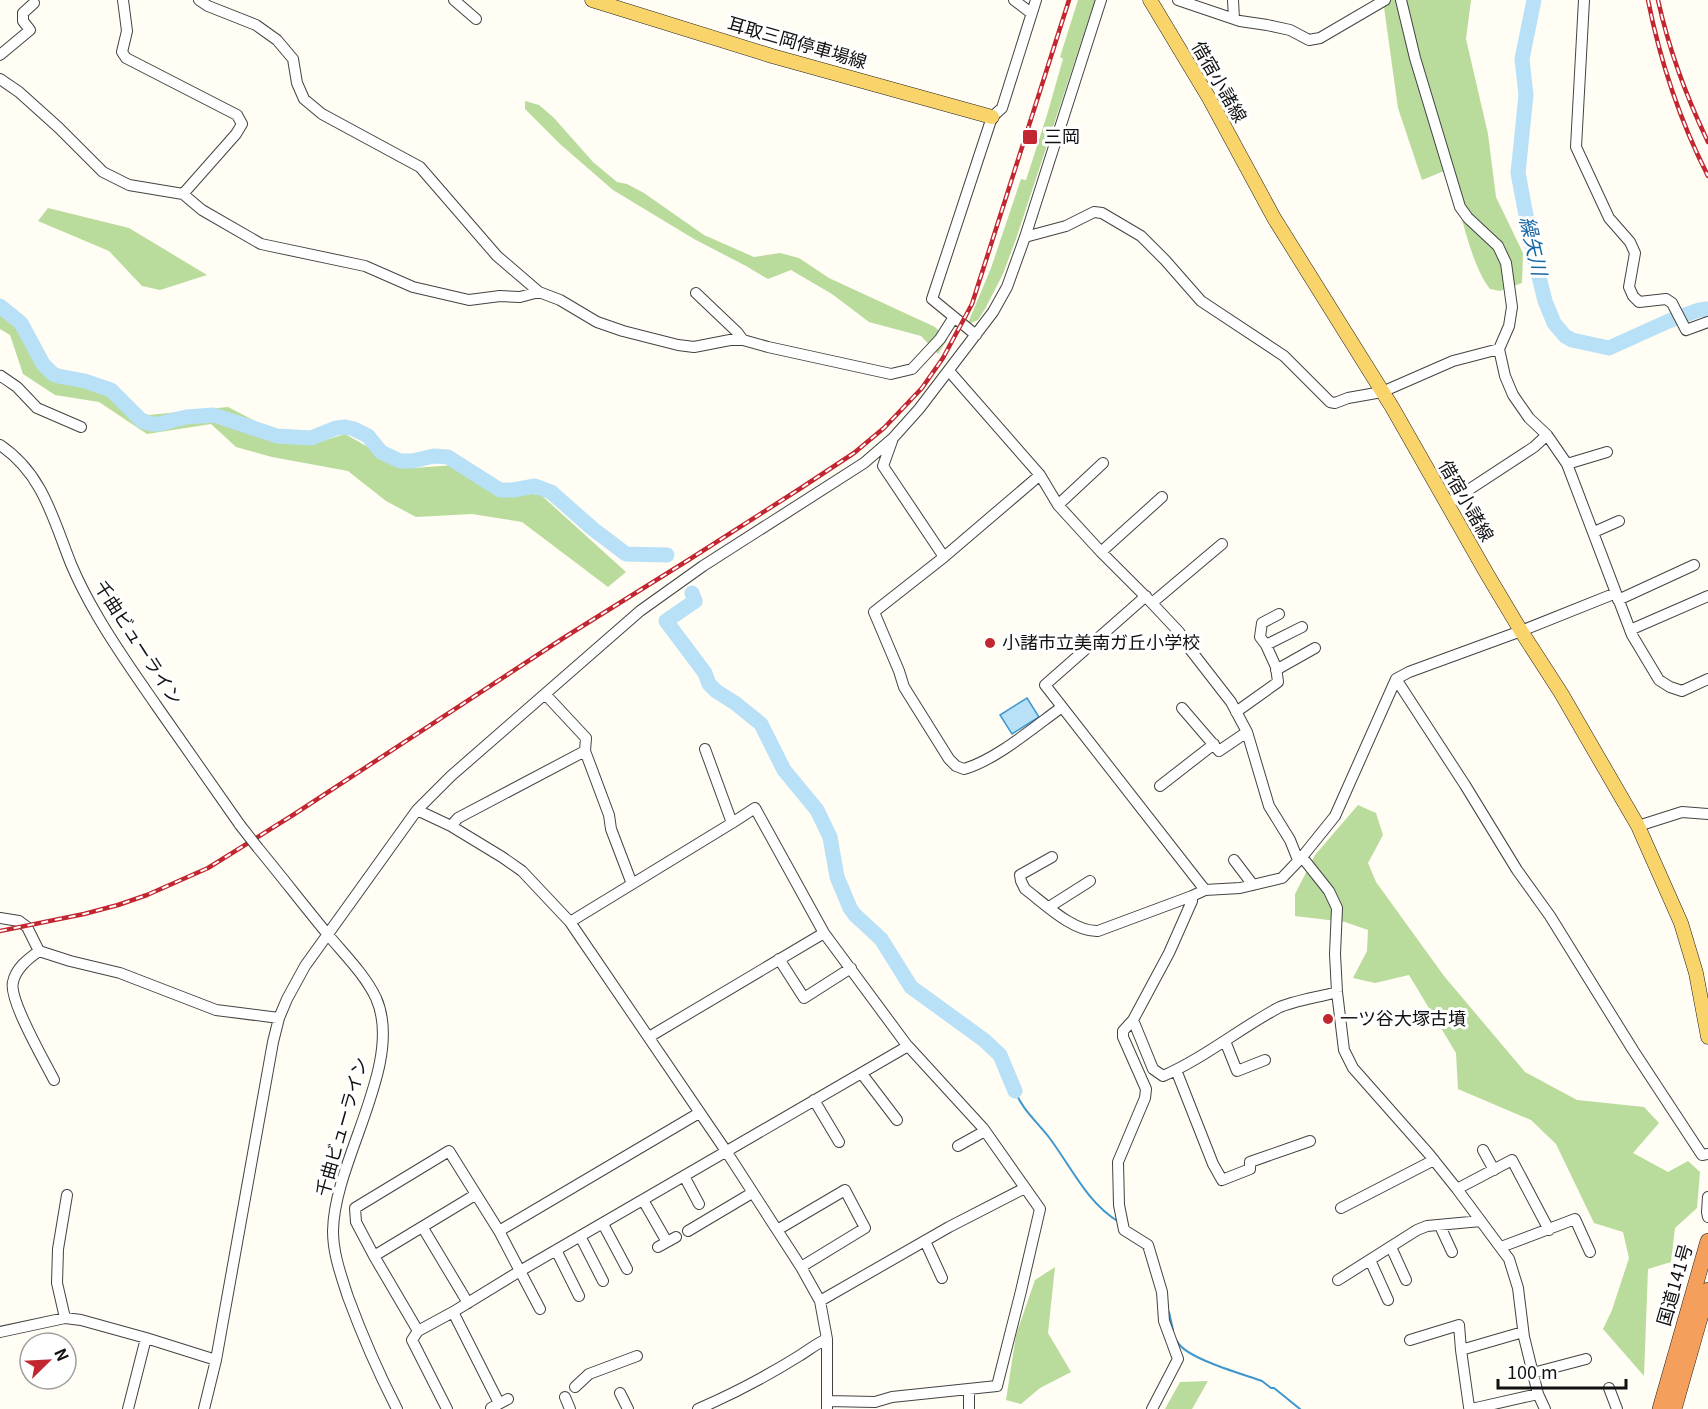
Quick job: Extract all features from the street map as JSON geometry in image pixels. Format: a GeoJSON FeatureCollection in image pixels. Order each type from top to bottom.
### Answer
{"type":"FeatureCollection","features":[{"type":"Feature","properties":{"kind":"highway","name":"国道141号"},"geometry":{"type":"LineString","coordinates":[[1660,1409],[1708,1241]]}},
{"type":"Feature","properties":{"kind":"highway","name":"国道141号"},"geometry":{"type":"LineString","coordinates":[[1674,1409],[1708,1290]]}},
{"type":"Feature","properties":{"kind":"main road","name":"耳取三岡停車場線"},"geometry":{"type":"LineString","coordinates":[[592,0],[620,4],[772,56],[992,117]]}},
{"type":"Feature","properties":{"kind":"main road","name":"借宿小諸線"},"geometry":{"type":"LineString","coordinates":[[1150,0],[1209,98],[1274,218],[1382,392],[1638,826],[1681,923],[1696,973],[1708,1038]]}},
{"type":"Feature","properties":{"kind":"street"},"geometry":{"type":"LineString","coordinates":[[123,0],[127,31],[122,52],[126,58],[237,116],[242,124],[236,134],[183,194]]}},
{"type":"Feature","properties":{"kind":"street"},"geometry":{"type":"LineString","coordinates":[[199,0],[208,6],[256,25],[277,40],[293,59],[297,83],[304,99],[322,114],[420,167],[497,256],[539,292],[560,300],[597,322],[678,345],[694,346],[743,340],[891,374],[912,369],[940,339],[954,317]]}},
{"type":"Feature","properties":{"kind":"street"},"geometry":{"type":"LineString","coordinates":[[454,0],[476,19]]}},
{"type":"Feature","properties":{"kind":"street"},"geometry":{"type":"LineString","coordinates":[[1014,0],[1031,13]]}},
{"type":"Feature","properties":{"kind":"street"},"geometry":{"type":"LineString","coordinates":[[976,335],[932,299],[992,117],[1002,108],[1036,0]]}},
{"type":"Feature","properties":{"kind":"street"},"geometry":{"type":"LineString","coordinates":[[204,1409],[216,1360],[266,1074],[279,1018],[294,984],[327,934],[417,810],[451,776],[640,611],[703,566],[864,463],[893,438],[919,409],[993,312],[1007,287],[1101,0]]}},
{"type":"Feature","properties":{"kind":"street"},"geometry":{"type":"LineString","coordinates":[[1178,0],[1234,19],[1290,30],[1309,40],[1320,38],[1368,5],[1385,0]]}},
{"type":"Feature","properties":{"kind":"street"},"geometry":{"type":"LineString","coordinates":[[1233,0],[1234,19]]}},
{"type":"Feature","properties":{"kind":"street"},"geometry":{"type":"LineString","coordinates":[[1401,0],[1415,58],[1460,207],[1468,218],[1498,246],[1506,263],[1512,308],[1509,326],[1499,349],[1504,376],[1513,395],[1529,418],[1547,435],[1567,464],[1630,630],[1659,680],[1682,691],[1708,679]]}},
{"type":"Feature","properties":{"kind":"street"},"geometry":{"type":"LineString","coordinates":[[1584,0],[1576,147],[1609,218],[1630,242],[1635,253],[1629,287],[1639,302],[1666,299],[1672,303],[1686,330],[1708,322]]}},
{"type":"Feature","properties":{"kind":"street"},"geometry":{"type":"LineString","coordinates":[[0,55],[30,30],[23,21],[23,13],[34,3]]}},
{"type":"Feature","properties":{"kind":"street"},"geometry":{"type":"LineString","coordinates":[[0,79],[19,92],[59,128],[102,172],[129,185],[183,194],[202,210],[261,244],[365,266],[413,287],[469,300],[500,296],[520,297],[539,292]]}},
{"type":"Feature","properties":{"kind":"street"},"geometry":{"type":"LineString","coordinates":[[1025,237],[1066,226],[1094,212],[1102,213],[1141,236],[1201,301],[1284,356],[1330,402],[1335,403],[1348,398],[1382,392],[1453,361],[1499,349]]}},
{"type":"Feature","properties":{"kind":"street"},"geometry":{"type":"LineString","coordinates":[[696,293],[743,340]]}},
{"type":"Feature","properties":{"kind":"street"},"geometry":{"type":"LineString","coordinates":[[948,371],[1040,475],[1058,505],[1179,632],[1231,702],[1247,732],[1269,806],[1300,858],[1329,891],[1336,909],[1336,992],[1344,1050],[1353,1068],[1434,1160],[1509,1259],[1518,1288],[1523,1332],[1538,1394],[1545,1409]]}},
{"type":"Feature","properties":{"kind":"street"},"geometry":{"type":"LineString","coordinates":[[0,377],[17,387],[37,408],[81,427]]}},
{"type":"Feature","properties":{"kind":"street"},"geometry":{"type":"LineString","coordinates":[[1447,504],[1534,447],[1547,435]]}},
{"type":"Feature","properties":{"kind":"street"},"geometry":{"type":"LineString","coordinates":[[893,438],[883,466],[944,557]]}},
{"type":"Feature","properties":{"kind":"street","name":"千曲ビューライン"},"geometry":{"type":"LineString","coordinates":[[0,446],[11,453],[37,481],[72,566],[98,618],[117,649],[240,825],[360,974],[376,998],[382,1021],[382,1048],[372,1091],[339,1186],[333,1232],[337,1264],[356,1317],[376,1370],[397,1409]]}},
{"type":"Feature","properties":{"kind":"street"},"geometry":{"type":"LineString","coordinates":[[1567,464],[1607,452]]}},
{"type":"Feature","properties":{"kind":"street"},"geometry":{"type":"LineString","coordinates":[[1058,505],[1103,463]]}},
{"type":"Feature","properties":{"kind":"street"},"geometry":{"type":"LineString","coordinates":[[1040,475],[944,557],[874,612],[904,687],[949,759],[956,766],[964,770],[974,766],[1062,707]]}},
{"type":"Feature","properties":{"kind":"street"},"geometry":{"type":"LineString","coordinates":[[1101,552],[1162,497]]}},
{"type":"Feature","properties":{"kind":"street"},"geometry":{"type":"LineString","coordinates":[[1594,532],[1619,521]]}},
{"type":"Feature","properties":{"kind":"street"},"geometry":{"type":"LineString","coordinates":[[1205,890],[1045,685],[1149,599],[1222,544]]}},
{"type":"Feature","properties":{"kind":"street"},"geometry":{"type":"LineString","coordinates":[[1052,857],[1020,875],[1020,881],[1025,889],[1074,926],[1085,931],[1098,932],[1205,890],[1240,888],[1282,878],[1335,816],[1396,679],[1409,672],[1617,596],[1694,565]]}},
{"type":"Feature","properties":{"kind":"street"},"geometry":{"type":"LineString","coordinates":[[1630,630],[1708,596]]}},
{"type":"Feature","properties":{"kind":"street"},"geometry":{"type":"LineString","coordinates":[[1236,712],[1278,682],[1276,670],[1266,645],[1260,637],[1262,623],[1279,614]]}},
{"type":"Feature","properties":{"kind":"street"},"geometry":{"type":"LineString","coordinates":[[1266,645],[1302,627]]}},
{"type":"Feature","properties":{"kind":"street"},"geometry":{"type":"LineString","coordinates":[[1276,670],[1316,648]]}},
{"type":"Feature","properties":{"kind":"street"},"geometry":{"type":"LineString","coordinates":[[1396,679],[1702,1155],[1708,1154]]}},
{"type":"Feature","properties":{"kind":"street"},"geometry":{"type":"LineString","coordinates":[[545,694],[586,738],[585,751],[632,884]]}},
{"type":"Feature","properties":{"kind":"street"},"geometry":{"type":"LineString","coordinates":[[1182,708],[1219,751],[1247,732]]}},
{"type":"Feature","properties":{"kind":"street"},"geometry":{"type":"LineString","coordinates":[[1160,786],[1214,744]]}},
{"type":"Feature","properties":{"kind":"street"},"geometry":{"type":"LineString","coordinates":[[705,748],[732,823]]}},
{"type":"Feature","properties":{"kind":"street"},"geometry":{"type":"LineString","coordinates":[[451,826],[458,818],[585,751]]}},
{"type":"Feature","properties":{"kind":"street"},"geometry":{"type":"LineString","coordinates":[[417,810],[451,826],[522,871],[570,922],[726,1151],[801,1267],[820,1302],[827,1338],[827,1405],[875,1402],[892,1397],[997,1386],[1040,1209],[985,1131],[909,1048],[824,933],[755,808],[570,922]]}},
{"type":"Feature","properties":{"kind":"street"},"geometry":{"type":"LineString","coordinates":[[1638,826],[1682,812],[1708,814]]}},
{"type":"Feature","properties":{"kind":"street"},"geometry":{"type":"LineString","coordinates":[[1234,860],[1253,885]]}},
{"type":"Feature","properties":{"kind":"street"},"geometry":{"type":"LineString","coordinates":[[1049,907],[1090,881]]}},
{"type":"Feature","properties":{"kind":"street"},"geometry":{"type":"LineString","coordinates":[[1152,1409],[1178,1359],[1164,1321],[1162,1292],[1148,1245],[1124,1230],[1119,1205],[1118,1162],[1145,1098],[1146,1089],[1123,1037],[1123,1030],[1133,1020],[1169,953],[1192,901],[1192,896]]}},
{"type":"Feature","properties":{"kind":"street"},"geometry":{"type":"LineString","coordinates":[[0,918],[19,921],[27,927],[39,951],[120,973],[216,1010],[279,1018]]}},
{"type":"Feature","properties":{"kind":"street"},"geometry":{"type":"LineString","coordinates":[[648,1037],[824,933]]}},
{"type":"Feature","properties":{"kind":"street"},"geometry":{"type":"LineString","coordinates":[[39,951],[23,963],[12,984],[16,1003],[54,1080]]}},
{"type":"Feature","properties":{"kind":"street"},"geometry":{"type":"LineString","coordinates":[[779,959],[804,998],[850,968]]}},
{"type":"Feature","properties":{"kind":"street"},"geometry":{"type":"LineString","coordinates":[[1133,1020],[1153,1069],[1163,1076],[1281,1007],[1336,992]]}},
{"type":"Feature","properties":{"kind":"street"},"geometry":{"type":"LineString","coordinates":[[1225,1041],[1237,1071],[1265,1060]]}},
{"type":"Feature","properties":{"kind":"street"},"geometry":{"type":"LineString","coordinates":[[447,1409],[412,1340],[418,1331],[814,1100],[908,1046],[909,1048]]}},
{"type":"Feature","properties":{"kind":"street"},"geometry":{"type":"LineString","coordinates":[[1176,1070],[1213,1164],[1222,1180],[1250,1169],[1250,1162],[1310,1141]]}},
{"type":"Feature","properties":{"kind":"street"},"geometry":{"type":"LineString","coordinates":[[862,1074],[897,1120]]}},
{"type":"Feature","properties":{"kind":"street"},"geometry":{"type":"LineString","coordinates":[[814,1100],[839,1142]]}},
{"type":"Feature","properties":{"kind":"street"},"geometry":{"type":"LineString","coordinates":[[499,1231],[699,1113]]}},
{"type":"Feature","properties":{"kind":"street"},"geometry":{"type":"LineString","coordinates":[[958,1146],[985,1131]]}},
{"type":"Feature","properties":{"kind":"street"},"geometry":{"type":"LineString","coordinates":[[1483,1150],[1494,1170]]}},
{"type":"Feature","properties":{"kind":"street"},"geometry":{"type":"LineString","coordinates":[[418,1331],[356,1222],[355,1208],[449,1151],[475,1196],[499,1231],[540,1309]]}},
{"type":"Feature","properties":{"kind":"street"},"geometry":{"type":"LineString","coordinates":[[1341,1208],[1434,1160]]}},
{"type":"Feature","properties":{"kind":"street"},"geometry":{"type":"LineString","coordinates":[[1457,1189],[1512,1161],[1549,1230]]}},
{"type":"Feature","properties":{"kind":"street"},"geometry":{"type":"LineString","coordinates":[[684,1176],[699,1204]]}},
{"type":"Feature","properties":{"kind":"street"},"geometry":{"type":"LineString","coordinates":[[820,1302],[898,1254],[1025,1188]]}},
{"type":"Feature","properties":{"kind":"street"},"geometry":{"type":"LineString","coordinates":[[777,1230],[845,1191],[866,1228],[801,1267]]}},
{"type":"Feature","properties":{"kind":"street"},"geometry":{"type":"LineString","coordinates":[[688,1231],[752,1193]]}},
{"type":"Feature","properties":{"kind":"street"},"geometry":{"type":"LineString","coordinates":[[65,1318],[57,1283],[58,1249],[67,1195]]}},
{"type":"Feature","properties":{"kind":"street"},"geometry":{"type":"LineString","coordinates":[[374,1256],[475,1196]]}},
{"type":"Feature","properties":{"kind":"street"},"geometry":{"type":"LineString","coordinates":[[1708,1197],[1708,1217]]}},
{"type":"Feature","properties":{"kind":"street"},"geometry":{"type":"LineString","coordinates":[[644,1200],[667,1242]]}},
{"type":"Feature","properties":{"kind":"street"},"geometry":{"type":"LineString","coordinates":[[1501,1247],[1575,1219],[1590,1252]]}},
{"type":"Feature","properties":{"kind":"street"},"geometry":{"type":"LineString","coordinates":[[1338,1280],[1417,1230],[1427,1226],[1481,1221]]}},
{"type":"Feature","properties":{"kind":"street"},"geometry":{"type":"LineString","coordinates":[[603,1224],[627,1269]]}},
{"type":"Feature","properties":{"kind":"street"},"geometry":{"type":"LineString","coordinates":[[1440,1226],[1452,1252]]}},
{"type":"Feature","properties":{"kind":"street"},"geometry":{"type":"LineString","coordinates":[[423,1228],[468,1303]]}},
{"type":"Feature","properties":{"kind":"street"},"geometry":{"type":"LineString","coordinates":[[580,1236],[603,1281]]}},
{"type":"Feature","properties":{"kind":"street"},"geometry":{"type":"LineString","coordinates":[[925,1241],[942,1278]]}},
{"type":"Feature","properties":{"kind":"street"},"geometry":{"type":"LineString","coordinates":[[1391,1246],[1406,1280]]}},
{"type":"Feature","properties":{"kind":"street"},"geometry":{"type":"LineString","coordinates":[[556,1250],[579,1296]]}},
{"type":"Feature","properties":{"kind":"street"},"geometry":{"type":"LineString","coordinates":[[1370,1260],[1388,1300]]}},
{"type":"Feature","properties":{"kind":"street"},"geometry":{"type":"LineString","coordinates":[[453,1312],[500,1403]]}},
{"type":"Feature","properties":{"kind":"street"},"geometry":{"type":"LineString","coordinates":[[0,1332],[65,1318],[81,1320],[216,1360]]}},
{"type":"Feature","properties":{"kind":"street"},"geometry":{"type":"LineString","coordinates":[[1410,1340],[1459,1325],[1469,1407],[1476,1408],[1538,1394]]}},
{"type":"Feature","properties":{"kind":"street"},"geometry":{"type":"LineString","coordinates":[[1461,1350],[1523,1332]]}},
{"type":"Feature","properties":{"kind":"street"},"geometry":{"type":"LineString","coordinates":[[128,1409],[146,1338]]}},
{"type":"Feature","properties":{"kind":"street"},"geometry":{"type":"LineString","coordinates":[[698,1409],[723,1399],[827,1338]]}},
{"type":"Feature","properties":{"kind":"street"},"geometry":{"type":"LineString","coordinates":[[575,1387],[589,1374],[637,1356]]}},
{"type":"Feature","properties":{"kind":"street"},"geometry":{"type":"LineString","coordinates":[[1533,1373],[1586,1359]]}},
{"type":"Feature","properties":{"kind":"street"},"geometry":{"type":"LineString","coordinates":[[1609,1388],[1617,1409]]}},
{"type":"Feature","properties":{"kind":"street"},"geometry":{"type":"LineString","coordinates":[[969,1389],[969,1409]]}},
{"type":"Feature","properties":{"kind":"street"},"geometry":{"type":"LineString","coordinates":[[621,1393],[628,1409]]}},
{"type":"Feature","properties":{"kind":"street"},"geometry":{"type":"LineString","coordinates":[[911,1396],[911,1409]]}},
{"type":"Feature","properties":{"kind":"street"},"geometry":{"type":"LineString","coordinates":[[565,1397],[570,1409]]}},
{"type":"Feature","properties":{"kind":"green space"},"geometry":{"type":"Polygon","coordinates":[[[1078,0],[1095,0],[1016,239],[1003,274],[985,309],[978,320],[968,323],[991,268],[1021,179],[1026,180],[1047,115],[1063,59],[1060,57],[1078,0]]]}},
{"type":"Feature","properties":{"kind":"green space"},"geometry":{"type":"Polygon","coordinates":[[[1383,0],[1471,0],[1466,39],[1488,134],[1496,197],[1523,253],[1522,283],[1500,291],[1490,289],[1470,248],[1449,169],[1422,180],[1398,108],[1383,0]]]}},
{"type":"Feature","properties":{"kind":"green space"},"geometry":{"type":"Polygon","coordinates":[[[525,101],[539,105],[554,118],[593,162],[617,182],[627,184],[644,193],[704,235],[754,257],[780,253],[799,258],[829,278],[935,327],[947,340],[938,354],[921,336],[869,322],[832,294],[791,270],[768,279],[694,239],[613,190],[560,144],[525,109],[525,101]]]}},
{"type":"Feature","properties":{"kind":"green space"},"geometry":{"type":"Polygon","coordinates":[[[48,208],[129,228],[207,275],[160,290],[142,286],[109,251],[38,221],[48,208]]]}},
{"type":"Feature","properties":{"kind":"green space"},"geometry":{"type":"Polygon","coordinates":[[[0,314],[23,330],[33,352],[53,378],[94,386],[108,392],[122,407],[149,415],[228,407],[296,442],[310,445],[345,434],[413,468],[455,465],[489,482],[524,493],[541,495],[626,572],[608,587],[522,522],[472,514],[416,517],[386,501],[348,471],[272,457],[236,447],[211,424],[147,434],[99,402],[55,395],[23,374],[10,335],[0,329],[0,314]]]}},
{"type":"Feature","properties":{"kind":"green space"},"geometry":{"type":"Polygon","coordinates":[[[1358,805],[1376,813],[1383,835],[1368,863],[1376,882],[1444,976],[1525,1072],[1577,1100],[1644,1107],[1659,1123],[1633,1153],[1668,1172],[1688,1161],[1700,1172],[1697,1208],[1675,1228],[1671,1262],[1648,1269],[1644,1376],[1603,1329],[1612,1310],[1629,1258],[1623,1232],[1594,1223],[1556,1144],[1531,1120],[1458,1089],[1456,1053],[1409,975],[1375,983],[1353,978],[1367,951],[1368,930],[1345,922],[1295,916],[1295,894],[1315,855],[1358,805]]]}},
{"type":"Feature","properties":{"kind":"green space"},"geometry":{"type":"Polygon","coordinates":[[[1055,1267],[1048,1333],[1071,1372],[1040,1388],[1021,1404],[1006,1400],[1016,1335],[1035,1280],[1055,1267]]]}},
{"type":"Feature","properties":{"kind":"green space"},"geometry":{"type":"Polygon","coordinates":[[[1208,1381],[1192,1409],[1165,1409],[1180,1382],[1208,1381]]]}},
{"type":"Feature","properties":{"kind":"water"},"geometry":{"type":"Polygon","coordinates":[[[1027,698],[1039,717],[1012,734],[1000,715],[1027,698]]]}},
{"type":"Feature","properties":{"kind":"waterway","name":"繰矢川"},"geometry":{"type":"LineString","coordinates":[[1534,0],[1522,59],[1526,95],[1518,173],[1533,252],[1545,301],[1554,323],[1565,336],[1572,340],[1609,348],[1671,320],[1708,309]]}},
{"type":"Feature","properties":{"kind":"waterway"},"geometry":{"type":"LineString","coordinates":[[0,306],[21,323],[43,364],[53,374],[111,390],[142,421],[159,424],[186,417],[214,415],[277,436],[311,438],[336,428],[354,429],[368,436],[381,452],[400,461],[434,456],[448,457],[500,490],[535,486],[551,492],[626,554],[667,555]]}},
{"type":"Feature","properties":{"kind":"waterway"},"geometry":{"type":"LineString","coordinates":[[692,593],[695,601],[666,621],[705,673],[709,684],[761,724],[784,770],[817,810],[830,837],[837,877],[850,908],[881,939],[911,987],[984,1040],[1000,1055],[1015,1091]]}},
{"type":"Feature","properties":{"kind":"waterway"},"geometry":{"type":"LineString","coordinates":[[1015,1091],[1025,1109],[1048,1136],[1088,1194],[1107,1214],[1119,1222]]}},
{"type":"Feature","properties":{"kind":"waterway"},"geometry":{"type":"LineString","coordinates":[[1169,1312],[1173,1330]]}},
{"type":"Feature","properties":{"kind":"waterway"},"geometry":{"type":"LineString","coordinates":[[1177,1341],[1182,1347],[1202,1359],[1262,1381],[1300,1409]]}},
{"type":"Feature","properties":{"kind":"railway"},"geometry":{"type":"LineString","coordinates":[[0,931],[118,905],[208,868],[565,637],[801,488],[854,453],[884,428],[922,388],[943,358],[972,304],[1069,0]]}},
{"type":"Feature","properties":{"kind":"railway"},"geometry":{"type":"LineString","coordinates":[[1648,0],[1658,45],[1672,90],[1688,134],[1708,176]]}},
{"type":"Feature","properties":{"kind":"railway"},"geometry":{"type":"LineString","coordinates":[[1658,0],[1679,72],[1708,142]]}},
{"type":"Feature","properties":{"kind":"place","name":"三岡"},"geometry":{"type":"Point","coordinates":[1030,137]}},
{"type":"Feature","properties":{"kind":"place","name":"小諸市立美南ガ丘小学校"},"geometry":{"type":"Point","coordinates":[990,643]}},
{"type":"Feature","properties":{"kind":"place","name":"一ツ谷大塚古墳"},"geometry":{"type":"Point","coordinates":[1328,1019]}}]}
